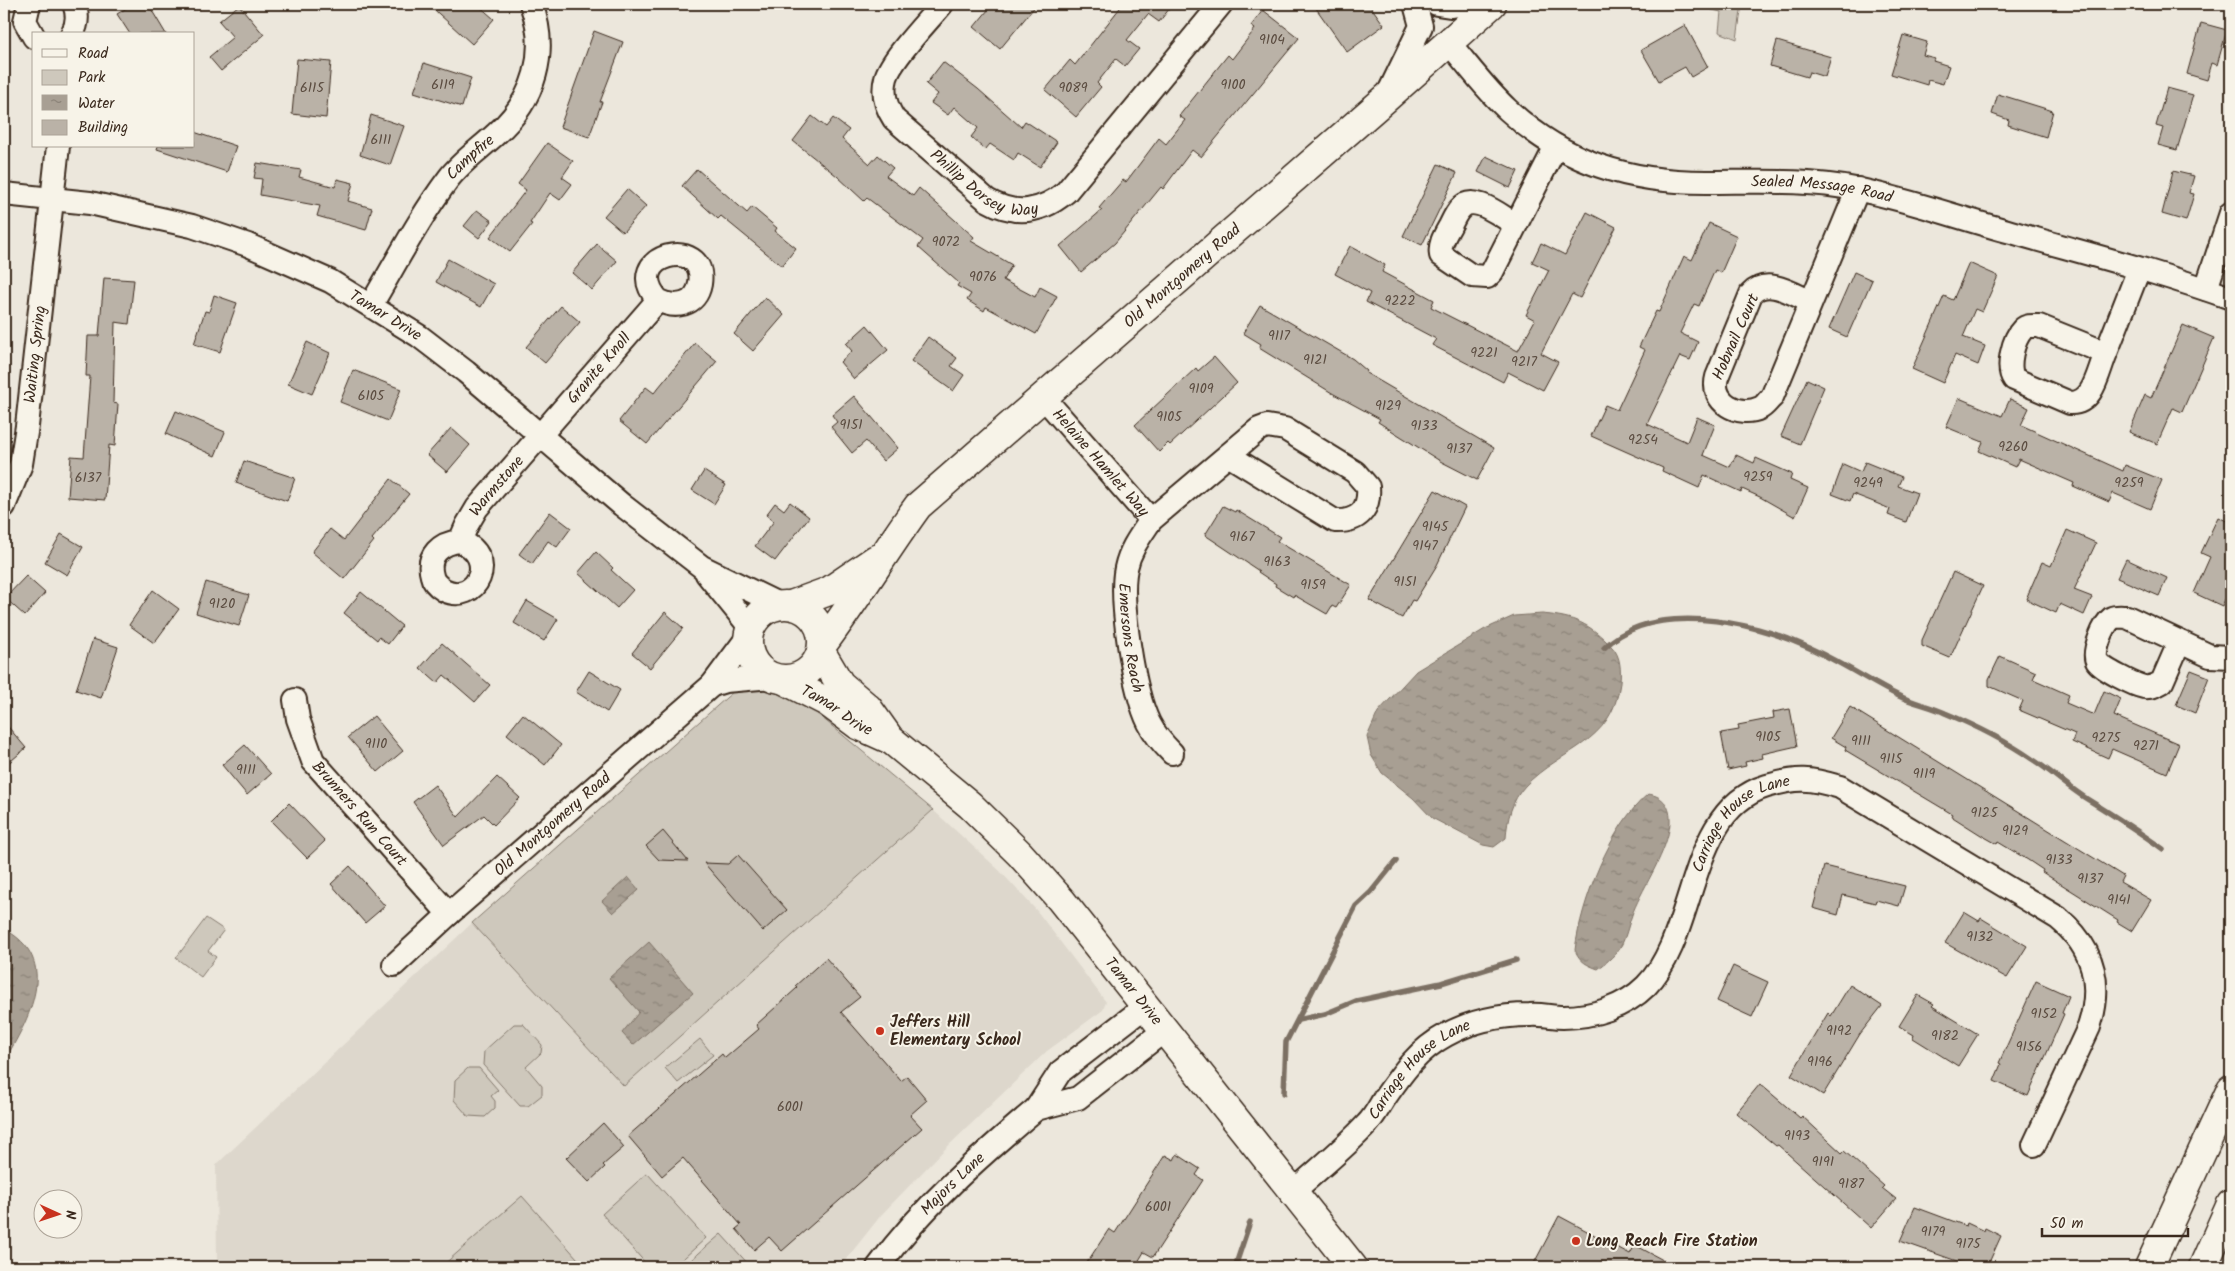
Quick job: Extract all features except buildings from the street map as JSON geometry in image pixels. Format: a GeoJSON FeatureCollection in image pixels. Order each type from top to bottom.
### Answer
{"type":"FeatureCollection","features":[{"type":"Feature","properties":{"kind":"street"},"geometry":{"type":"LineString","coordinates":[[29,4],[25,21],[32,33]]}},
{"type":"Feature","properties":{"kind":"street"},"geometry":{"type":"LineString","coordinates":[[73,32],[76,28],[78,14],[74,4]]}},
{"type":"Feature","properties":{"kind":"street","name":"Campfire"},"geometry":{"type":"LineString","coordinates":[[371,306],[419,224],[450,177],[470,155],[497,134],[515,115],[525,99],[534,78],[539,59],[537,23],[531,4]]}},
{"type":"Feature","properties":{"kind":"street","name":"Phillip Dorsey Way"},"geometry":{"type":"LineString","coordinates":[[942,4],[894,63],[886,77],[885,99],[889,111],[894,119],[987,200],[1002,209],[1030,212],[1055,201],[1066,192],[1221,4]]}},
{"type":"Feature","properties":{"kind":"street"},"geometry":{"type":"LineString","coordinates":[[1384,100],[1421,26],[1415,4]]}},
{"type":"Feature","properties":{"kind":"street"},"geometry":{"type":"LineString","coordinates":[[1438,4],[1450,6],[1467,4]]}},
{"type":"Feature","properties":{"kind":"street","name":"Old Montgomery Road"},"geometry":{"type":"LineString","coordinates":[[822,648],[881,556],[918,506],[1044,398],[1492,4]]}},
{"type":"Feature","properties":{"kind":"street","name":"Sealed Message Road"},"geometry":{"type":"LineString","coordinates":[[1448,43],[1506,108],[1530,129],[1580,160],[1635,176],[1668,181],[1778,181],[1836,185],[1858,189],[2139,269],[2231,298]]}},
{"type":"Feature","properties":{"kind":"street"},"geometry":{"type":"LineString","coordinates":[[1515,224],[1556,146]]}},
{"type":"Feature","properties":{"kind":"street","name":"Waiting Spring"},"geometry":{"type":"LineString","coordinates":[[4,506],[21,464],[27,426],[58,148]]}},
{"type":"Feature","properties":{"kind":"street","name":"Hobnail Court"},"geometry":{"type":"LineString","coordinates":[[1811,302],[1770,285],[1761,285],[1756,289],[1752,294],[1716,377],[1714,387],[1716,395],[1722,401],[1739,410],[1753,410],[1762,407],[1772,397],[1858,189]]}},
{"type":"Feature","properties":{"kind":"street","name":"Tamar Drive"},"geometry":{"type":"LineString","coordinates":[[4,194],[131,211],[192,226],[248,245],[330,281],[451,360],[540,433],[622,505],[702,567],[786,605]]}},
{"type":"Feature","properties":{"kind":"street"},"geometry":{"type":"LineString","coordinates":[[2206,289],[2231,213]]}},
{"type":"Feature","properties":{"kind":"street"},"geometry":{"type":"LineString","coordinates":[[2106,352],[2139,269]]}},
{"type":"Feature","properties":{"kind":"street","name":"Granite Knoll"},"geometry":{"type":"LineString","coordinates":[[540,433],[658,300]]}},
{"type":"Feature","properties":{"kind":"street","name":"Helaine Hamlet Way"},"geometry":{"type":"LineString","coordinates":[[1044,398],[1151,520],[1228,455],[1259,429],[1276,426],[1285,429],[1355,472],[1368,487],[1368,504],[1358,517],[1344,522],[1335,521],[1228,455]]}},
{"type":"Feature","properties":{"kind":"street","name":"Warmstone"},"geometry":{"type":"LineString","coordinates":[[460,541],[477,508],[540,433]]}},
{"type":"Feature","properties":{"kind":"street","name":"Emersons Reach"},"geometry":{"type":"LineString","coordinates":[[1151,520],[1137,540],[1126,568],[1125,618],[1140,700],[1148,722],[1159,740],[1172,753]]}},
{"type":"Feature","properties":{"kind":"street","name":"Old Montgomery Road"},"geometry":{"type":"LineString","coordinates":[[786,605],[829,591],[881,556]]}},
{"type":"Feature","properties":{"kind":"street","name":"Tamar Drive"},"geometry":{"type":"LineString","coordinates":[[702,567],[749,633]]}},
{"type":"Feature","properties":{"kind":"street"},"geometry":{"type":"LineString","coordinates":[[786,605],[802,608],[811,616],[818,625],[822,648],[817,661],[808,671],[797,677],[778,678],[760,670],[752,660],[749,633],[759,615],[768,608],[786,605]]}},
{"type":"Feature","properties":{"kind":"street","name":"Old Montgomery Road"},"geometry":{"type":"LineString","coordinates":[[394,965],[449,914],[712,685],[749,633]]}},
{"type":"Feature","properties":{"kind":"street"},"geometry":{"type":"LineString","coordinates":[[2179,643],[2210,656],[2231,657]]}},
{"type":"Feature","properties":{"kind":"street","name":"Tamar Drive"},"geometry":{"type":"LineString","coordinates":[[822,648],[840,684],[868,708],[890,739],[970,805],[1020,854],[1061,900],[1292,1193],[1353,1267]]}},
{"type":"Feature","properties":{"kind":"street","name":"Tamar Drive"},"geometry":{"type":"LineString","coordinates":[[778,678],[827,702],[858,726],[890,739]]}},
{"type":"Feature","properties":{"kind":"street","name":"Old Montgomery Road"},"geometry":{"type":"LineString","coordinates":[[712,685],[724,681],[778,678]]}},
{"type":"Feature","properties":{"kind":"street","name":"Brunners Run Court"},"geometry":{"type":"LineString","coordinates":[[295,700],[298,719],[313,761],[449,914]]}},
{"type":"Feature","properties":{"kind":"street","name":"Carriage House Lane"},"geometry":{"type":"LineString","coordinates":[[1292,1193],[1369,1122],[1404,1069],[1424,1050],[1446,1035],[1473,1022],[1500,1017],[1531,1014],[1565,1017],[1611,1009],[1647,986],[1670,947],[1713,832],[1724,814],[1739,799],[1757,789],[1800,778],[1840,787],[2058,918],[2072,930],[2094,972],[2097,990],[2095,1009],[2089,1027],[2034,1145]]}},
{"type":"Feature","properties":{"kind":"street","name":"Majors Lane"},"geometry":{"type":"LineString","coordinates":[[878,1267],[918,1217],[956,1178],[1036,1109],[1060,1072],[1146,1006]]}},
{"type":"Feature","properties":{"kind":"street","name":"Majors Lane"},"geometry":{"type":"LineString","coordinates":[[1036,1109],[1078,1098],[1165,1030]]}},
{"type":"Feature","properties":{"kind":"street"},"geometry":{"type":"LineString","coordinates":[[2149,1267],[2231,1089]]}},
{"type":"Feature","properties":{"kind":"street"},"geometry":{"type":"LineString","coordinates":[[2138,1267],[2181,1196]]}},
{"type":"Feature","properties":{"kind":"street"},"geometry":{"type":"LineString","coordinates":[[2203,1267],[2231,1204]]}},
{"type":"Feature","properties":{"kind":"shaded area","name":"Jeffers Hill Elementary School"},"geometry":{"type":"Polygon","coordinates":[[[933,810],[999,870],[1037,911],[1106,1002],[1103,1010],[1047,1051],[944,1150],[882,1214],[840,1267],[217,1267],[216,1165],[472,923],[624,1086],[933,810]]]}},
{"type":"Feature","properties":{"kind":"green space"},"geometry":{"type":"Polygon","coordinates":[[[1688,4],[1742,4],[1737,39],[1719,32],[1721,12],[1688,4]]]}},
{"type":"Feature","properties":{"kind":"green space"},"geometry":{"type":"Polygon","coordinates":[[[761,667],[933,810],[624,1086],[472,923],[761,667]]]}},
{"type":"Feature","properties":{"kind":"green space"},"geometry":{"type":"Polygon","coordinates":[[[206,918],[224,930],[208,951],[216,957],[201,977],[176,958],[206,918]]]}},
{"type":"Feature","properties":{"kind":"green space"},"geometry":{"type":"Polygon","coordinates":[[[514,1024],[523,1024],[542,1045],[541,1053],[526,1067],[542,1086],[542,1095],[528,1106],[520,1106],[483,1065],[484,1051],[514,1024]]]}},
{"type":"Feature","properties":{"kind":"green space"},"geometry":{"type":"Polygon","coordinates":[[[700,1039],[713,1055],[678,1083],[665,1068],[700,1039]]]}},
{"type":"Feature","properties":{"kind":"green space"},"geometry":{"type":"Polygon","coordinates":[[[468,1068],[479,1068],[498,1090],[491,1096],[495,1101],[495,1108],[485,1117],[468,1116],[454,1100],[455,1080],[468,1068]]]}},
{"type":"Feature","properties":{"kind":"green space"},"geometry":{"type":"Polygon","coordinates":[[[647,1173],[706,1238],[674,1267],[649,1267],[602,1214],[647,1173]]]}},
{"type":"Feature","properties":{"kind":"green space"},"geometry":{"type":"Polygon","coordinates":[[[522,1196],[585,1267],[441,1267],[522,1196]]]}},
{"type":"Feature","properties":{"kind":"green space"},"geometry":{"type":"Polygon","coordinates":[[[721,1234],[751,1267],[683,1267],[721,1234]]]}},
{"type":"Feature","properties":{"kind":"water"},"geometry":{"type":"Polygon","coordinates":[[[1542,614],[1573,619],[1581,623],[1596,632],[1615,651],[1620,664],[1620,683],[1615,704],[1607,720],[1596,733],[1583,744],[1539,773],[1520,791],[1511,810],[1506,838],[1494,847],[1483,845],[1432,818],[1413,798],[1382,773],[1371,755],[1367,737],[1378,712],[1416,671],[1485,629],[1514,616],[1542,614]]]}},
{"type":"Feature","properties":{"kind":"water"},"geometry":{"type":"Polygon","coordinates":[[[1648,794],[1658,797],[1668,807],[1670,823],[1665,845],[1633,912],[1620,948],[1598,969],[1584,962],[1575,950],[1584,910],[1600,866],[1621,825],[1648,794]]]}},
{"type":"Feature","properties":{"kind":"water"},"geometry":{"type":"Polygon","coordinates":[[[628,877],[639,890],[613,913],[602,901],[628,877]]]}},
{"type":"Feature","properties":{"kind":"water"},"geometry":{"type":"Polygon","coordinates":[[[4,929],[22,942],[32,957],[36,973],[35,991],[30,1009],[14,1045],[4,1061],[4,929]]]}},
{"type":"Feature","properties":{"kind":"water"},"geometry":{"type":"Polygon","coordinates":[[[649,942],[693,993],[633,1045],[622,1033],[639,1012],[609,978],[649,942]]]}},
{"type":"Feature","properties":{"kind":"waterway"},"geometry":{"type":"LineString","coordinates":[[1604,648],[1624,633],[1648,624],[1674,620],[1730,623],[1783,637],[1829,657],[1899,696],[1956,718],[2001,740],[2022,752],[2080,794],[2163,849]]}},
{"type":"Feature","properties":{"kind":"waterway"},"geometry":{"type":"LineString","coordinates":[[1284,1093],[1286,1042],[1356,906],[1371,892],[1396,861]]}},
{"type":"Feature","properties":{"kind":"waterway"},"geometry":{"type":"LineString","coordinates":[[1298,1020],[1325,1014],[1356,1001],[1441,983],[1516,960]]}},
{"type":"Feature","properties":{"kind":"waterway"},"geometry":{"type":"LineString","coordinates":[[1235,1267],[1250,1222]]}},
{"type":"Feature","properties":{"kind":"place","name":"Jeffers Hill Elementary School"},"geometry":{"type":"Point","coordinates":[880,1031]}},
{"type":"Feature","properties":{"kind":"place","name":"Long Reach Fire Station"},"geometry":{"type":"Point","coordinates":[1576,1241]}}]}
